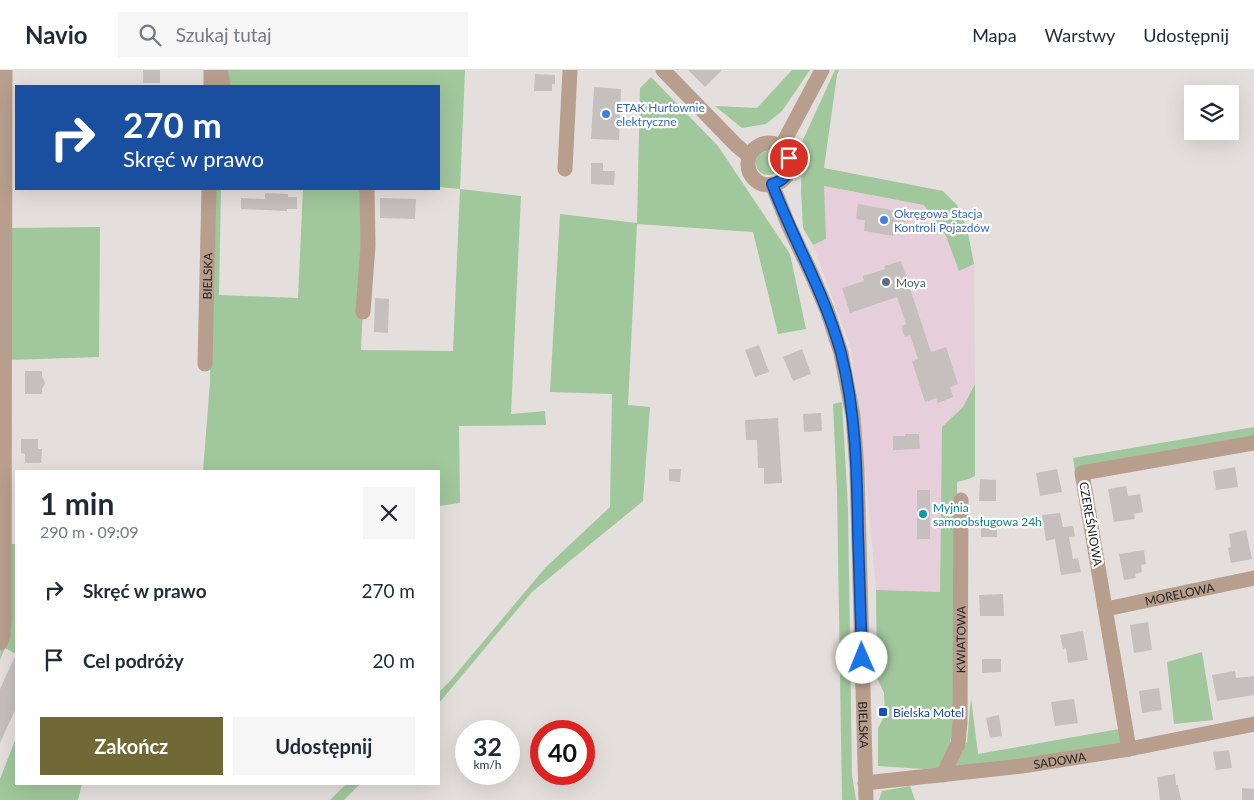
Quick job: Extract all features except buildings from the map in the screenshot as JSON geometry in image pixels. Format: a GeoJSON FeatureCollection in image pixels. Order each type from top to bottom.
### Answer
{"type":"FeatureCollection","features":[{"type":"Feature","properties":{"kind":"street"},"geometry":{"type":"LineString","coordinates":[[0,643],[3,635],[4,619],[5,70]]}},
{"type":"Feature","properties":{"kind":"street"},"geometry":{"type":"LineString","coordinates":[[211,70],[211,85]]}},
{"type":"Feature","properties":{"kind":"street"},"geometry":{"type":"LineString","coordinates":[[218,70],[221,73],[223,85]]}},
{"type":"Feature","properties":{"kind":"street"},"geometry":{"type":"LineString","coordinates":[[565,168],[570,70]]}},
{"type":"Feature","properties":{"kind":"street"},"geometry":{"type":"LineString","coordinates":[[663,70],[736,145],[750,156]]}},
{"type":"Feature","properties":{"kind":"street"},"geometry":{"type":"LineString","coordinates":[[781,147],[822,70]]}},
{"type":"Feature","properties":{"kind":"street"},"geometry":{"type":"LineString","coordinates":[[770,143],[781,147],[789,158],[790,165],[785,178],[772,184],[760,183],[748,168],[752,150],[757,146],[770,143]]}},
{"type":"Feature","properties":{"kind":"street","name":"BIELSKA"},"geometry":{"type":"LineString","coordinates":[[772,184],[826,310],[840,352],[853,416],[857,469],[866,800]]}},
{"type":"Feature","properties":{"kind":"street","name":"BIELSKA"},"geometry":{"type":"LineString","coordinates":[[205,364],[209,190]]}},
{"type":"Feature","properties":{"kind":"street"},"geometry":{"type":"LineString","coordinates":[[363,312],[368,246],[367,190]]}},
{"type":"Feature","properties":{"kind":"street","name":"CZEREŚNIOWA"},"geometry":{"type":"LineString","coordinates":[[1130,749],[1082,473],[1254,443]]}},
{"type":"Feature","properties":{"kind":"street","name":"KWIATOWA"},"geometry":{"type":"LineString","coordinates":[[943,775],[958,744],[960,722],[961,500]]}},
{"type":"Feature","properties":{"kind":"street","name":"MORELOWA"},"geometry":{"type":"LineString","coordinates":[[1106,609],[1254,578]]}},
{"type":"Feature","properties":{"kind":"street","name":"SADOWA"},"geometry":{"type":"LineString","coordinates":[[865,783],[1022,766],[1130,749],[1254,724]]}},
{"type":"Feature","properties":{"kind":"shaded area"},"geometry":{"type":"Polygon","coordinates":[[[823,186],[925,205],[946,236],[959,270],[974,264],[975,384],[963,407],[942,427],[940,593],[876,590],[865,467],[851,349],[813,245],[826,239],[823,186]]]}},
{"type":"Feature","properties":{"kind":"green space"},"geometry":{"type":"Polygon","coordinates":[[[218,70],[465,70],[460,189],[440,187],[440,85],[214,85],[218,70]]]}},
{"type":"Feature","properties":{"kind":"green space"},"geometry":{"type":"Polygon","coordinates":[[[792,70],[810,70],[782,111],[766,124],[742,128],[715,106],[757,108],[792,70]]]}},
{"type":"Feature","properties":{"kind":"green space"},"geometry":{"type":"Polygon","coordinates":[[[835,70],[839,70],[824,168],[943,191],[957,205],[967,228],[974,264],[959,271],[946,236],[924,205],[824,186],[826,239],[813,245],[803,228],[801,191],[802,142],[835,70]]]}},
{"type":"Feature","properties":{"kind":"green space"},"geometry":{"type":"Polygon","coordinates":[[[651,77],[718,146],[790,254],[806,329],[778,334],[753,232],[637,224],[628,405],[650,407],[643,501],[532,592],[440,702],[440,691],[545,568],[610,507],[612,394],[550,392],[560,214],[637,223],[640,88],[651,77]]]}},
{"type":"Feature","properties":{"kind":"green space"},"geometry":{"type":"Polygon","coordinates":[[[768,151],[776,155],[780,163],[776,171],[768,175],[760,171],[756,163],[760,155],[768,151]]]}},
{"type":"Feature","properties":{"kind":"green space"},"geometry":{"type":"Polygon","coordinates":[[[460,189],[521,196],[511,414],[545,411],[546,425],[459,426],[460,503],[440,506],[440,470],[203,470],[210,382],[211,190],[221,190],[219,295],[298,298],[303,190],[368,190],[361,350],[453,351],[460,189]]]}},
{"type":"Feature","properties":{"kind":"green space"},"geometry":{"type":"Polygon","coordinates":[[[100,227],[99,357],[8,360],[9,228],[100,227]]]}},
{"type":"Feature","properties":{"kind":"green space"},"geometry":{"type":"Polygon","coordinates":[[[975,384],[975,476],[957,482],[954,720],[948,754],[938,770],[878,766],[878,728],[885,715],[884,693],[877,678],[876,590],[940,592],[942,427],[963,407],[975,384]]]}},
{"type":"Feature","properties":{"kind":"green space"},"geometry":{"type":"Polygon","coordinates":[[[842,402],[848,508],[852,775],[856,800],[842,800],[837,491],[833,404],[842,402]]]}},
{"type":"Feature","properties":{"kind":"green space"},"geometry":{"type":"Polygon","coordinates":[[[1254,427],[1254,439],[1075,471],[1073,458],[1254,427]]]}},
{"type":"Feature","properties":{"kind":"green space"},"geometry":{"type":"Polygon","coordinates":[[[6,544],[15,544],[15,653],[5,648],[0,660],[6,544]]]}},
{"type":"Feature","properties":{"kind":"green space"},"geometry":{"type":"Polygon","coordinates":[[[1202,652],[1213,720],[1174,724],[1167,662],[1202,652]]]}},
{"type":"Feature","properties":{"kind":"green space"},"geometry":{"type":"Polygon","coordinates":[[[971,698],[978,754],[1119,729],[1122,744],[954,769],[967,742],[971,698]]]}},
{"type":"Feature","properties":{"kind":"green space"},"geometry":{"type":"Polygon","coordinates":[[[15,741],[15,785],[82,785],[78,800],[0,800],[0,779],[15,741]]]}},
{"type":"Feature","properties":{"kind":"green space"},"geometry":{"type":"Polygon","coordinates":[[[345,785],[359,785],[344,800],[330,800],[345,785]]]}},
{"type":"Feature","properties":{"kind":"green space"},"geometry":{"type":"Polygon","coordinates":[[[910,786],[915,800],[879,800],[882,791],[910,786]]]}},
{"type":"Feature","properties":{"kind":"place","name":"ETAK Hurtownie elektryczne"},"geometry":{"type":"Point","coordinates":[606,114]}},
{"type":"Feature","properties":{"kind":"place","name":"Okręgowa Stacja Kontroli Pojazdów"},"geometry":{"type":"Point","coordinates":[884,220]}},
{"type":"Feature","properties":{"kind":"place","name":"Moya"},"geometry":{"type":"Point","coordinates":[886,282]}},
{"type":"Feature","properties":{"kind":"place","name":"Myjnia samoobsługowa 24h"},"geometry":{"type":"Point","coordinates":[923,514]}},
{"type":"Feature","properties":{"kind":"place","name":"Bielska Motel"},"geometry":{"type":"Point","coordinates":[883,712]}},
{"type":"Feature","properties":{"kind":"route"},"geometry":{"type":"LineString","coordinates":[[789,158],[790,165],[785,178],[772,184],[826,310],[840,352],[853,416],[857,469],[862,658]]}}]}
